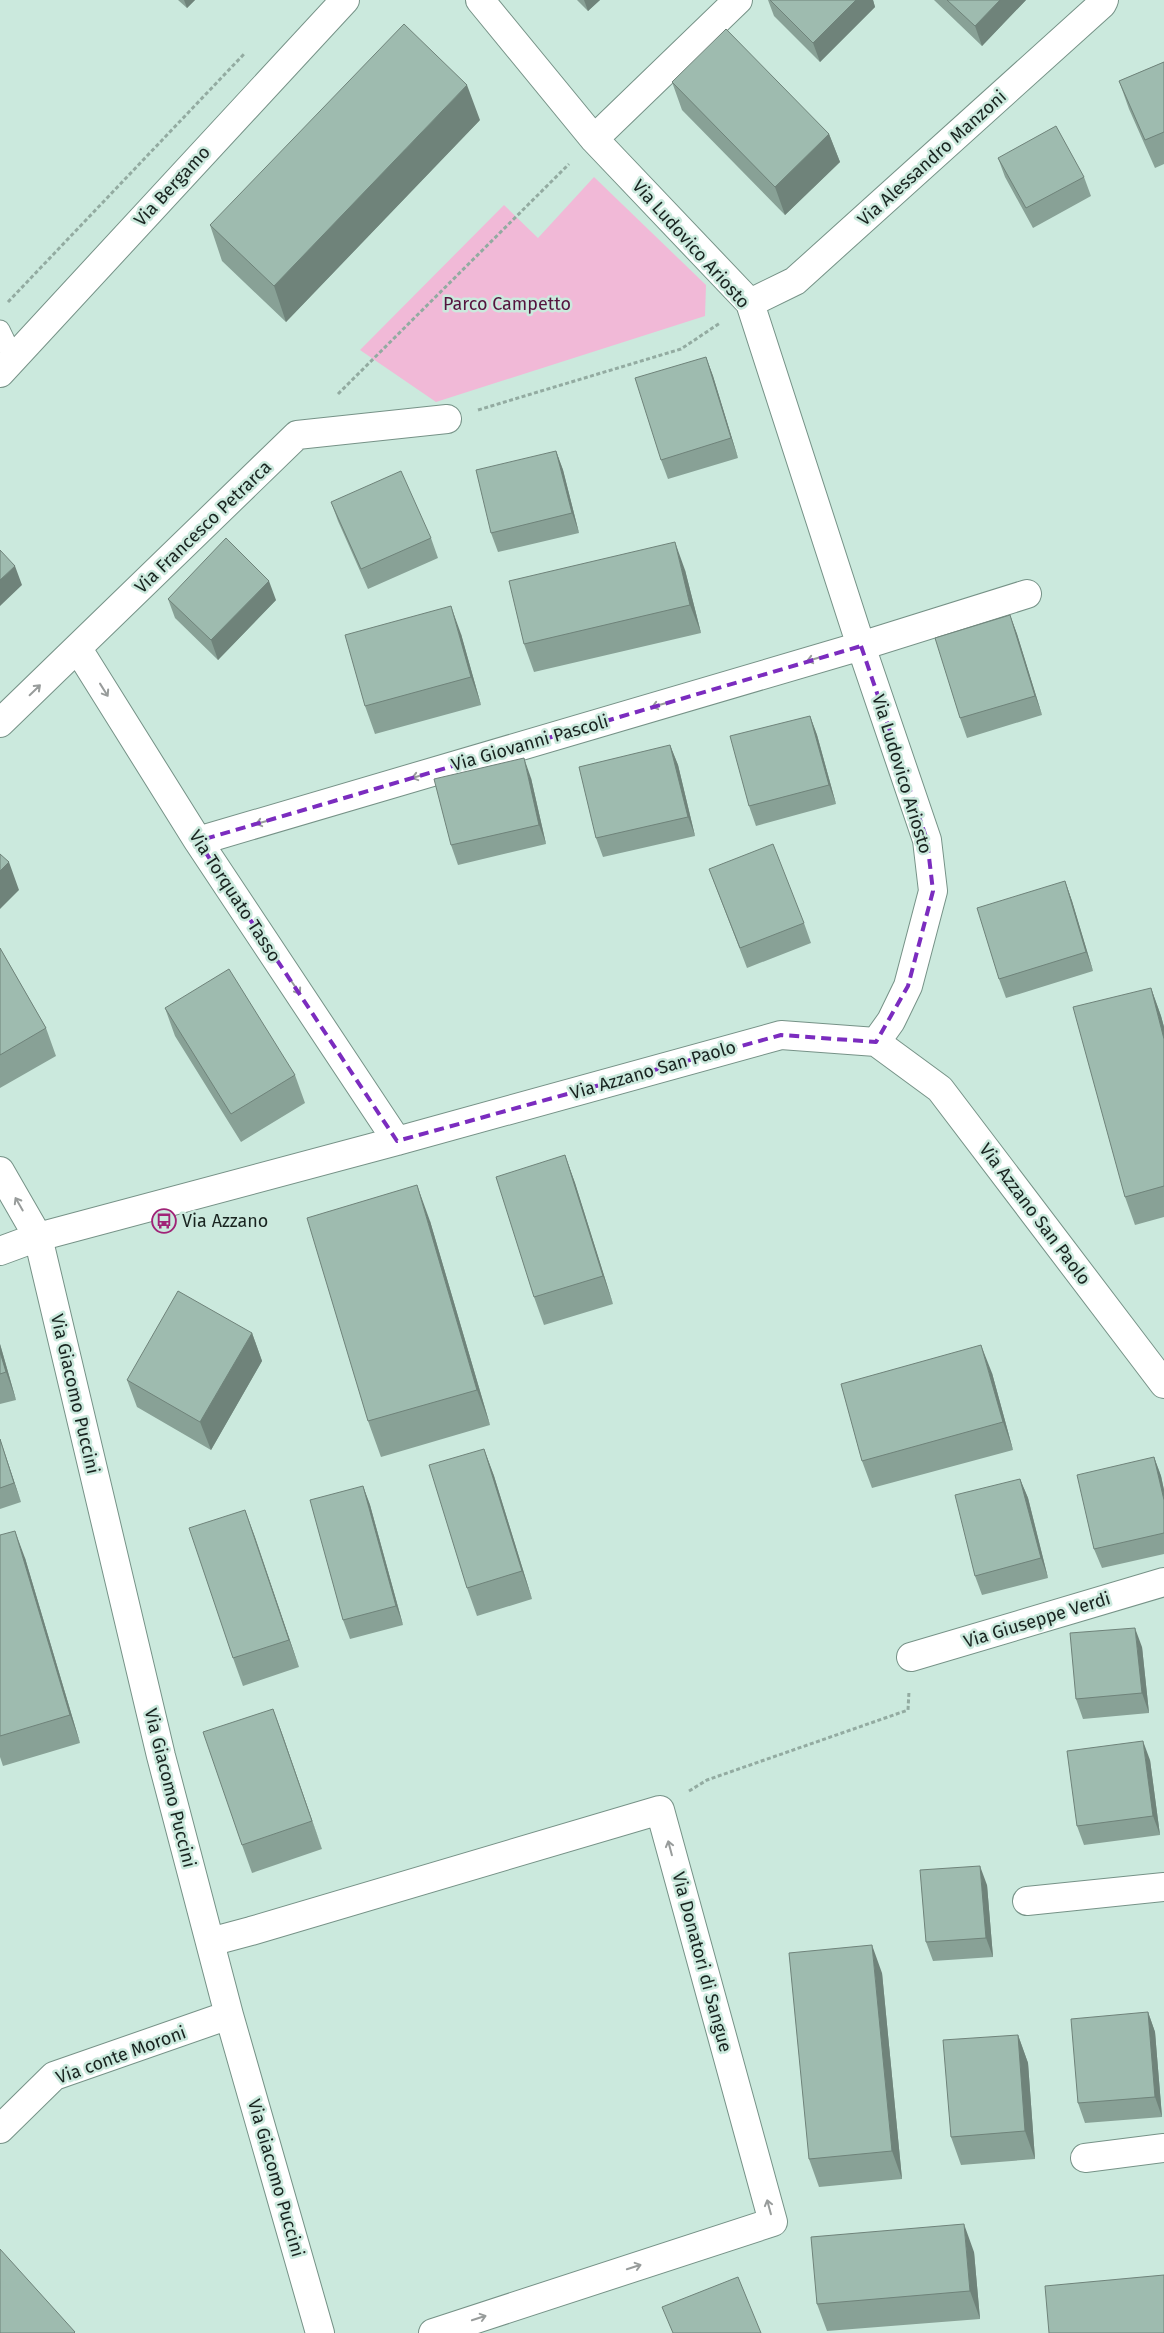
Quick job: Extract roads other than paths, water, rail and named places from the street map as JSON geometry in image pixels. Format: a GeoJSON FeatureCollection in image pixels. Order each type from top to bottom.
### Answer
{"type":"FeatureCollection","features":[{"type":"Feature","properties":{"kind":"street","name":"Via Bergamo"},"geometry":{"type":"LineString","coordinates":[[7,366],[344,0]]}},
{"type":"Feature","properties":{"kind":"street","name":"Via Ludovico Ariosto"},"geometry":{"type":"LineString","coordinates":[[480,0],[594,140],[750,303],[861,646],[927,840],[933,891],[908,986],[891,1021],[876,1042]]}},
{"type":"Feature","properties":{"kind":"street"},"geometry":{"type":"LineString","coordinates":[[594,140],[738,0]]}},
{"type":"Feature","properties":{"kind":"street","name":"Via Alessandro Manzoni"},"geometry":{"type":"LineString","coordinates":[[750,303],[795,281],[1102,4],[1104,0]]}},
{"type":"Feature","properties":{"kind":"street","name":"Via Francesco Petrarca"},"geometry":{"type":"LineString","coordinates":[[0,723],[297,435],[447,419]]}},
{"type":"Feature","properties":{"kind":"street"},"geometry":{"type":"LineString","coordinates":[[861,646],[1027,594]]}},
{"type":"Feature","properties":{"kind":"street","name":"Via Giovanni Pascoli"},"geometry":{"type":"LineString","coordinates":[[198,841],[861,646]]}},
{"type":"Feature","properties":{"kind":"street","name":"Via Torquato Tasso"},"geometry":{"type":"LineString","coordinates":[[78,649],[198,841],[397,1141]]}},
{"type":"Feature","properties":{"kind":"street","name":"Via Azzano San Paolo"},"geometry":{"type":"LineString","coordinates":[[0,1251],[38,1237],[397,1141],[781,1035],[876,1042],[940,1089],[1164,1384]]}},
{"type":"Feature","properties":{"kind":"street","name":"Via Giacomo Puccini"},"geometry":{"type":"LineString","coordinates":[[0,1171],[38,1237],[161,1756],[230,2015],[320,2333]]}},
{"type":"Feature","properties":{"kind":"street","name":"Via Giuseppe Verdi"},"geometry":{"type":"LineString","coordinates":[[911,1657],[1164,1582]]}},
{"type":"Feature","properties":{"kind":"street","name":"Via Donatori di Sangue"},"geometry":{"type":"LineString","coordinates":[[210,1942],[660,1810],[774,2222],[433,2333]]}},
{"type":"Feature","properties":{"kind":"street"},"geometry":{"type":"LineString","coordinates":[[1027,1901],[1164,1888]]}},
{"type":"Feature","properties":{"kind":"street","name":"Via conte Moroni"},"geometry":{"type":"LineString","coordinates":[[0,2129],[54,2076],[230,2015]]}},
{"type":"Feature","properties":{"kind":"street"},"geometry":{"type":"LineString","coordinates":[[1084,2158],[1164,2148]]}},
{"type":"Feature","properties":{"kind":"lane"},"geometry":{"type":"LineString","coordinates":[[0,330],[7,366]]}},
{"type":"Feature","properties":{"kind":"place","name":"Via Azzano"},"geometry":{"type":"Point","coordinates":[164,1221]}},
{"type":"Feature","properties":{"kind":"park label","name":"Parco Campetto"},"geometry":{"type":"Point","coordinates":[507,304]}}]}
